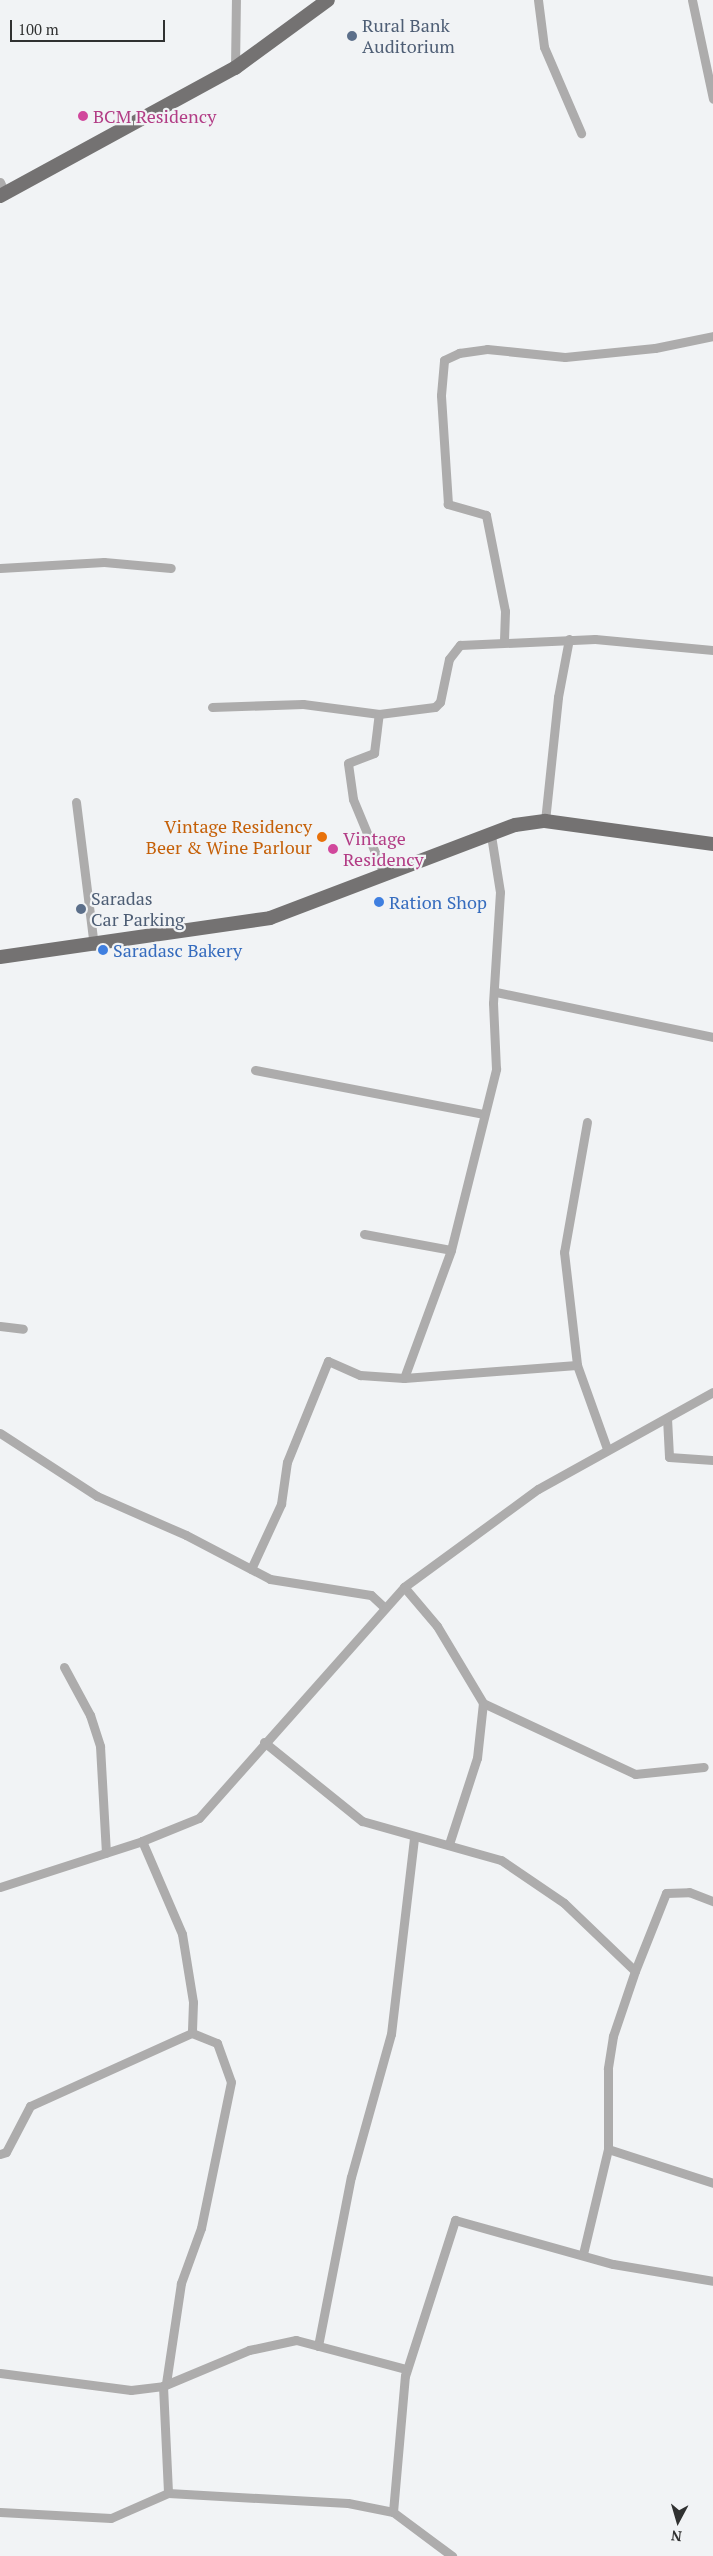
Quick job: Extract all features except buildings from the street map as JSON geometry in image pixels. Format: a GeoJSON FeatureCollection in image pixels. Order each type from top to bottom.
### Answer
{"type":"FeatureCollection","features":[{"type":"Feature","properties":{"kind":"main road"},"geometry":{"type":"LineString","coordinates":[[2,191],[235,68],[328,0]]}},
{"type":"Feature","properties":{"kind":"main road"},"geometry":{"type":"LineString","coordinates":[[0,957],[94,946],[172,930],[270,918],[515,825],[545,821],[713,844]]}},
{"type":"Feature","properties":{"kind":"street"},"geometry":{"type":"LineString","coordinates":[[235,68],[236,0]]}},
{"type":"Feature","properties":{"kind":"street"},"geometry":{"type":"LineString","coordinates":[[538,0],[544,47],[581,133]]}},
{"type":"Feature","properties":{"kind":"street"},"geometry":{"type":"LineString","coordinates":[[692,0],[713,99]]}},
{"type":"Feature","properties":{"kind":"street"},"geometry":{"type":"LineString","coordinates":[[504,640],[505,611],[486,515],[448,504],[441,395],[444,360],[459,352],[487,349],[565,358],[655,348],[713,336]]}},
{"type":"Feature","properties":{"kind":"street"},"geometry":{"type":"LineString","coordinates":[[0,568],[104,562],[171,568]]}},
{"type":"Feature","properties":{"kind":"street"},"geometry":{"type":"LineString","coordinates":[[545,821],[558,696],[569,639]]}},
{"type":"Feature","properties":{"kind":"street"},"geometry":{"type":"LineString","coordinates":[[212,707],[303,704],[379,714],[435,707],[449,659],[460,645],[504,640],[569,639],[713,650]]}},
{"type":"Feature","properties":{"kind":"street"},"geometry":{"type":"LineString","coordinates":[[379,714],[374,752],[348,763],[353,798],[384,874]]}},
{"type":"Feature","properties":{"kind":"street"},"geometry":{"type":"LineString","coordinates":[[76,802],[94,946]]}},
{"type":"Feature","properties":{"kind":"street"},"geometry":{"type":"LineString","coordinates":[[404,1378],[451,1250],[483,1114],[496,1069],[496,992],[500,892],[491,835]]}},
{"type":"Feature","properties":{"kind":"street"},"geometry":{"type":"LineString","coordinates":[[496,992],[713,1037]]}},
{"type":"Feature","properties":{"kind":"street"},"geometry":{"type":"LineString","coordinates":[[255,1070],[483,1114]]}},
{"type":"Feature","properties":{"kind":"street"},"geometry":{"type":"LineString","coordinates":[[588,1122],[564,1252],[577,1365],[607,1449]]}},
{"type":"Feature","properties":{"kind":"street"},"geometry":{"type":"LineString","coordinates":[[364,1234],[451,1250]]}},
{"type":"Feature","properties":{"kind":"street"},"geometry":{"type":"LineString","coordinates":[[0,1326],[23,1329]]}},
{"type":"Feature","properties":{"kind":"street"},"geometry":{"type":"LineString","coordinates":[[251,1569],[281,1504],[287,1462],[328,1361],[360,1375],[404,1378],[577,1365]]}},
{"type":"Feature","properties":{"kind":"street"},"geometry":{"type":"LineString","coordinates":[[0,1886],[142,1841],[199,1818],[264,1742],[404,1587],[538,1489],[607,1449],[713,1392]]}},
{"type":"Feature","properties":{"kind":"street"},"geometry":{"type":"LineString","coordinates":[[667,1418],[670,1457],[713,1460]]}},
{"type":"Feature","properties":{"kind":"street"},"geometry":{"type":"LineString","coordinates":[[0,1433],[97,1496],[270,1579],[371,1595],[384,1607]]}},
{"type":"Feature","properties":{"kind":"street"},"geometry":{"type":"LineString","coordinates":[[404,1587],[437,1626],[483,1703],[636,1774],[704,1767]]}},
{"type":"Feature","properties":{"kind":"street"},"geometry":{"type":"LineString","coordinates":[[64,1667],[90,1715],[100,1746],[106,1853]]}},
{"type":"Feature","properties":{"kind":"street"},"geometry":{"type":"LineString","coordinates":[[450,1844],[477,1758],[483,1703]]}},
{"type":"Feature","properties":{"kind":"street"},"geometry":{"type":"LineString","coordinates":[[264,1742],[362,1821],[450,1844],[501,1860],[534,1880],[635,1971]]}},
{"type":"Feature","properties":{"kind":"street"},"geometry":{"type":"LineString","coordinates":[[318,2346],[351,2177],[391,2034],[414,1836]]}},
{"type":"Feature","properties":{"kind":"street"},"geometry":{"type":"LineString","coordinates":[[142,1841],[182,1934],[193,2002],[192,2033]]}},
{"type":"Feature","properties":{"kind":"street"},"geometry":{"type":"LineString","coordinates":[[583,2254],[608,2149],[608,2068],[613,2036],[635,1971],[666,1893],[689,1892],[713,1901]]}},
{"type":"Feature","properties":{"kind":"street"},"geometry":{"type":"LineString","coordinates":[[0,2154],[6,2152],[30,2106],[192,2033],[217,2043],[231,2082],[201,2228],[180,2283],[164,2384],[168,2493]]}},
{"type":"Feature","properties":{"kind":"street"},"geometry":{"type":"LineString","coordinates":[[608,2149],[713,2183]]}},
{"type":"Feature","properties":{"kind":"street"},"geometry":{"type":"LineString","coordinates":[[392,2512],[406,2369],[455,2220],[666,2276],[713,2281]]}},
{"type":"Feature","properties":{"kind":"street"},"geometry":{"type":"LineString","coordinates":[[0,2373],[131,2390],[164,2384],[249,2350],[296,2340],[406,2369]]}},
{"type":"Feature","properties":{"kind":"street"},"geometry":{"type":"LineString","coordinates":[[0,2512],[111,2518],[168,2493],[348,2503],[392,2512],[452,2556]]}},
{"type":"Feature","properties":{"kind":"place","name":"Rural Bank Auditorium"},"geometry":{"type":"Point","coordinates":[352,36]}},
{"type":"Feature","properties":{"kind":"place","name":"BCM Residency"},"geometry":{"type":"Point","coordinates":[83,116]}},
{"type":"Feature","properties":{"kind":"place","name":"Vintage Residency Beer & Wine Parlour"},"geometry":{"type":"Point","coordinates":[322,837]}},
{"type":"Feature","properties":{"kind":"place","name":"Vintage Residency"},"geometry":{"type":"Point","coordinates":[333,849]}},
{"type":"Feature","properties":{"kind":"place","name":"Ration Shop"},"geometry":{"type":"Point","coordinates":[379,902]}},
{"type":"Feature","properties":{"kind":"place","name":"Saradas Car Parking"},"geometry":{"type":"Point","coordinates":[81,909]}},
{"type":"Feature","properties":{"kind":"place","name":"Saradasc Bakery"},"geometry":{"type":"Point","coordinates":[103,950]}}]}
